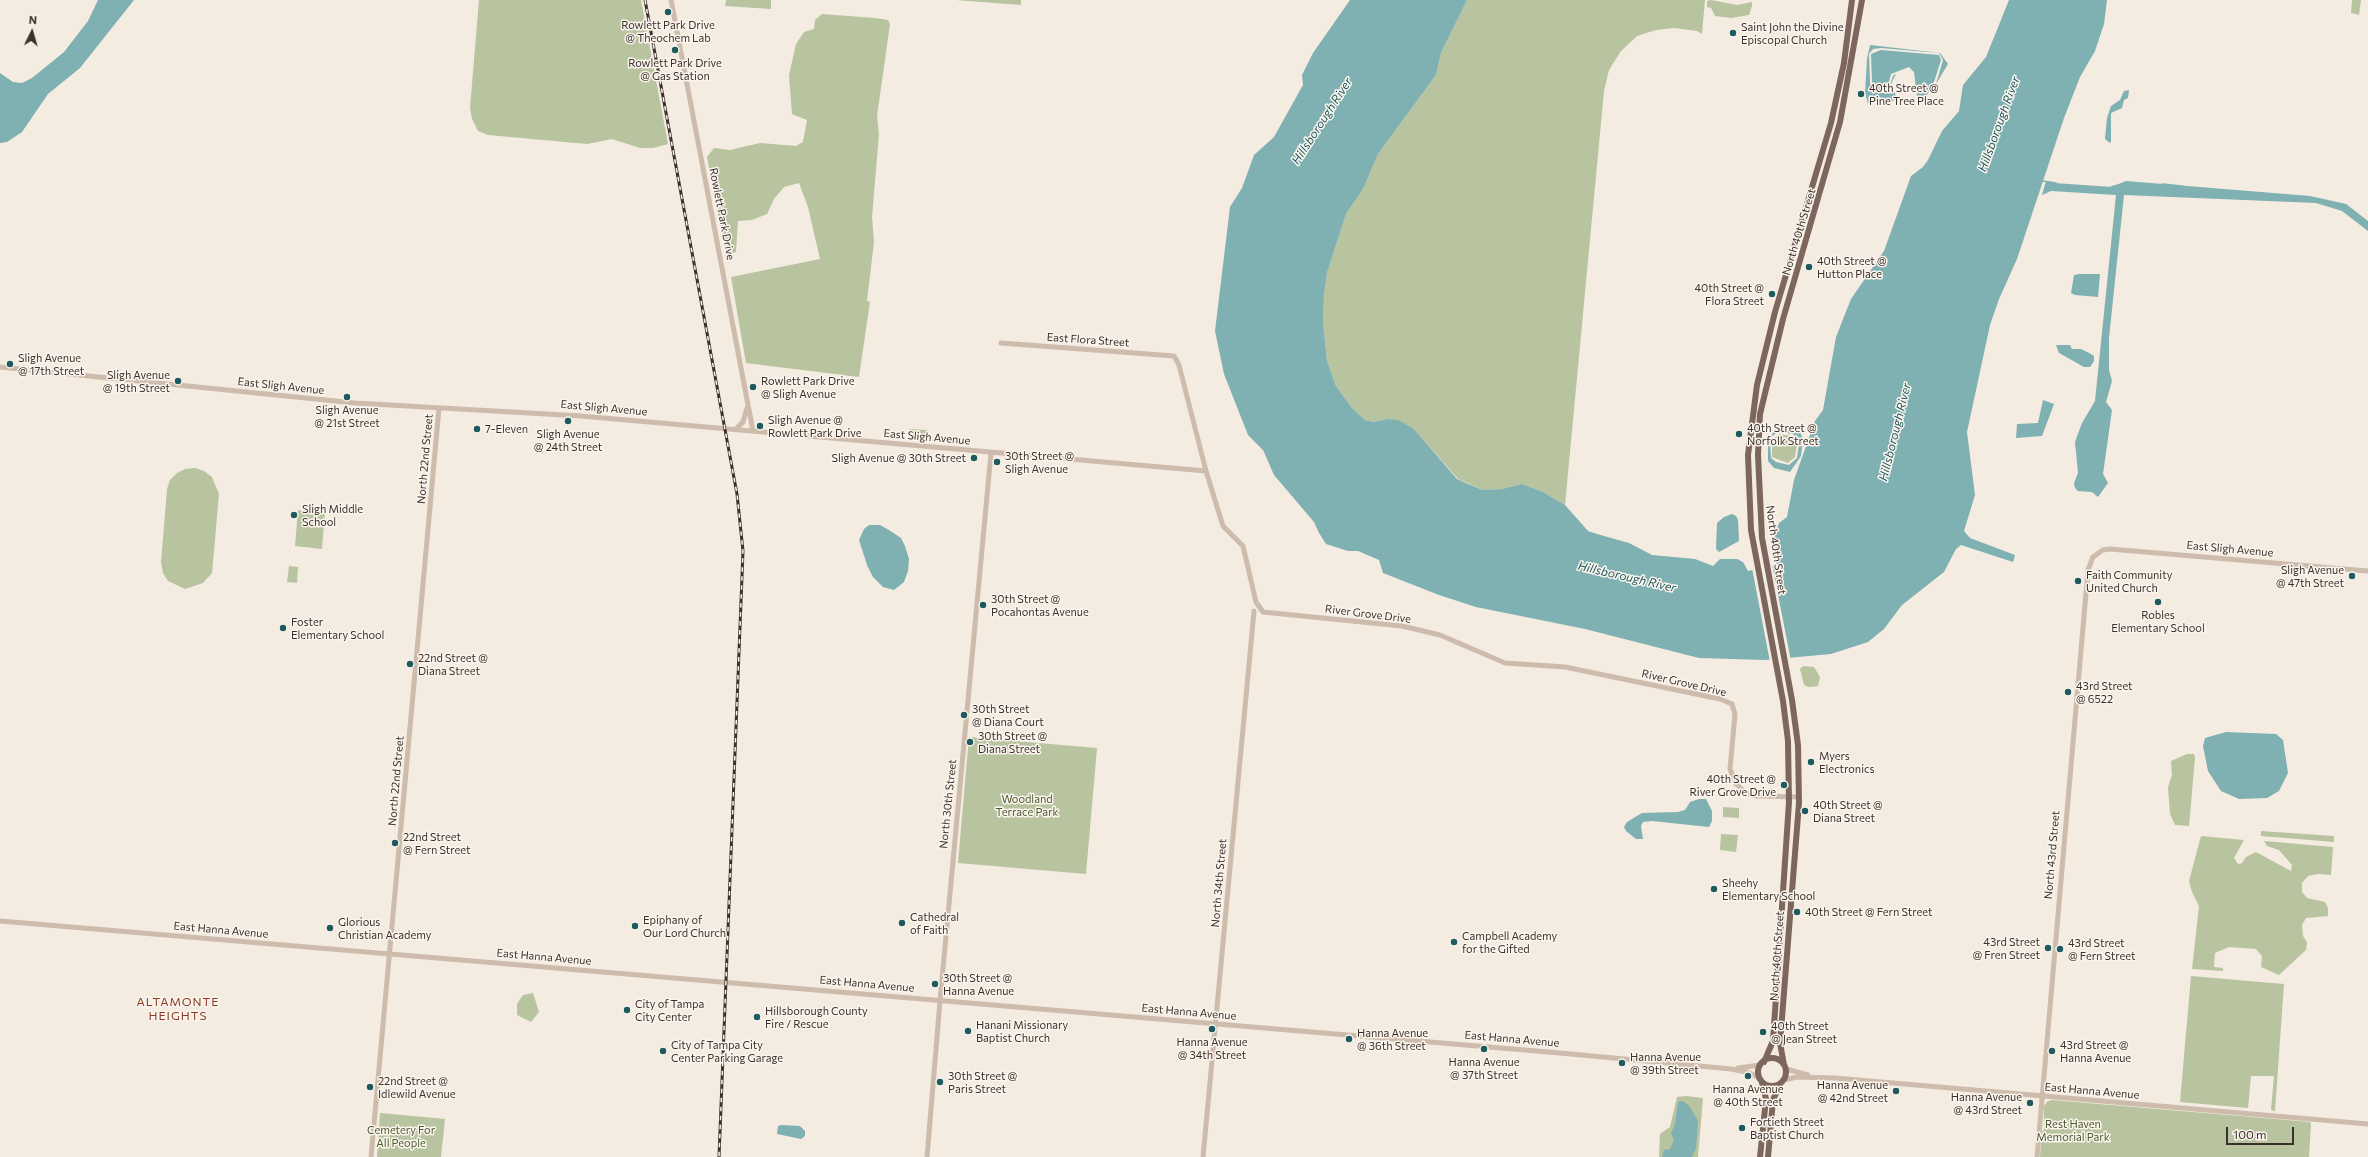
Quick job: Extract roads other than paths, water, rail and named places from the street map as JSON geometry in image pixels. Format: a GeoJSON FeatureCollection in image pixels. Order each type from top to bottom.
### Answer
{"type":"FeatureCollection","features":[{"type":"Feature","properties":{"kind":"main road","name":"North 40th Street"},"geometry":{"type":"LineString","coordinates":[[1762,1064],[1773,1041],[1789,796],[1788,741],[1778,673],[1758,567],[1749,504],[1748,455],[1754,404],[1775,312],[1831,123],[1844,63],[1852,0]]}},
{"type":"Feature","properties":{"kind":"main road","name":"North 40th Street"},"geometry":{"type":"LineString","coordinates":[[1785,1067],[1780,1050],[1799,797],[1798,744],[1787,672],[1766,565],[1759,502],[1760,414],[1781,327],[1840,122],[1862,0]]}},
{"type":"Feature","properties":{"kind":"main road"},"geometry":{"type":"LineString","coordinates":[[1777,962],[1780,966],[1784,985]]}},
{"type":"Feature","properties":{"kind":"main road"},"geometry":{"type":"LineString","coordinates":[[1760,1157],[1766,1099],[1760,1079],[1762,1064],[1775,1059],[1785,1067],[1782,1082],[1773,1100],[1768,1157]]}},
{"type":"Feature","properties":{"kind":"main road"},"geometry":{"type":"LineString","coordinates":[[1760,1079],[1771,1086],[1782,1082]]}},
{"type":"Feature","properties":{"kind":"street","name":"Rowlett Park Drive"},"geometry":{"type":"LineString","coordinates":[[672,0],[753,431]]}},
{"type":"Feature","properties":{"kind":"street","name":"East Flora Street"},"geometry":{"type":"LineString","coordinates":[[1002,343],[1174,356]]}},
{"type":"Feature","properties":{"kind":"street","name":"River Grove Drive"},"geometry":{"type":"LineString","coordinates":[[1174,356],[1179,365],[1206,471],[1224,526],[1243,546],[1256,602],[1263,612],[1402,626],[1440,636],[1505,663],[1565,667],[1720,699],[1732,704],[1735,714],[1730,769],[1736,784],[1746,793],[1756,796],[1799,797]]}},
{"type":"Feature","properties":{"kind":"street","name":"East Sligh Avenue"},"geometry":{"type":"LineString","coordinates":[[0,367],[356,403],[581,416],[1206,471]]}},
{"type":"Feature","properties":{"kind":"street"},"geometry":{"type":"LineString","coordinates":[[736,429],[743,422],[748,405]]}},
{"type":"Feature","properties":{"kind":"street","name":"North 22nd Street"},"geometry":{"type":"LineString","coordinates":[[371,1157],[439,408]]}},
{"type":"Feature","properties":{"kind":"street","name":"North 30th Street"},"geometry":{"type":"LineString","coordinates":[[927,1157],[991,453]]}},
{"type":"Feature","properties":{"kind":"street","name":"East Sligh Avenue"},"geometry":{"type":"LineString","coordinates":[[2093,557],[2103,550],[2110,549],[2368,571]]}},
{"type":"Feature","properties":{"kind":"street","name":"North 43rd Street"},"geometry":{"type":"LineString","coordinates":[[2037,1157],[2043,1097],[2064,819],[2086,584],[2088,570],[2093,557]]}},
{"type":"Feature","properties":{"kind":"street","name":"North 34th Street"},"geometry":{"type":"LineString","coordinates":[[1203,1157],[1254,611]]}},
{"type":"Feature","properties":{"kind":"street","name":"East Hanna Avenue"},"geometry":{"type":"LineString","coordinates":[[0,921],[1731,1069],[1747,1072],[1760,1079]]}},
{"type":"Feature","properties":{"kind":"street","name":"East Hanna Avenue"},"geometry":{"type":"LineString","coordinates":[[1731,1069],[1762,1064]]}},
{"type":"Feature","properties":{"kind":"street","name":"East Hanna Avenue"},"geometry":{"type":"LineString","coordinates":[[1785,1067],[1814,1076]]}},
{"type":"Feature","properties":{"kind":"street","name":"East Hanna Avenue"},"geometry":{"type":"LineString","coordinates":[[1782,1082],[1797,1077],[1814,1076],[2368,1124]]}},
{"type":"Feature","properties":{"kind":"water"},"geometry":{"type":"Polygon","coordinates":[[[98,0],[134,0],[80,68],[48,94],[22,132],[7,142],[0,143],[0,73],[13,82],[22,83],[32,78],[64,52],[88,21],[98,0]]]}},
{"type":"Feature","properties":{"kind":"water","name":"Hillsborough River"},"geometry":{"type":"Polygon","coordinates":[[[1350,0],[1467,0],[1441,53],[1436,75],[1378,154],[1363,189],[1346,214],[1327,273],[1324,295],[1323,322],[1327,361],[1336,386],[1352,408],[1365,420],[1373,422],[1387,419],[1398,420],[1414,429],[1457,479],[1468,484],[1483,490],[1502,489],[1522,484],[1543,492],[1565,505],[1588,531],[1629,543],[1652,555],[1695,559],[1713,566],[1720,559],[1737,559],[1743,562],[1748,571],[1776,565],[1775,533],[1779,523],[1787,517],[1794,480],[1815,421],[1823,410],[1836,337],[1851,299],[1884,251],[1911,176],[1923,167],[1942,131],[1959,111],[1963,85],[1986,57],[2009,0],[2107,0],[2104,24],[2095,51],[2080,77],[2064,118],[2017,259],[1999,299],[1990,325],[1967,432],[1975,495],[1964,531],[1970,538],[2015,555],[2013,562],[1961,545],[1956,549],[1944,572],[1902,605],[1884,629],[1868,642],[1831,654],[1765,660],[1699,658],[1585,629],[1476,607],[1439,595],[1383,573],[1379,560],[1358,551],[1348,551],[1326,544],[1314,522],[1274,475],[1263,450],[1248,435],[1224,374],[1215,331],[1230,207],[1242,188],[1254,155],[1274,137],[1303,85],[1302,75],[1313,53],[1350,0]]]}},
{"type":"Feature","properties":{"kind":"water"},"geometry":{"type":"Polygon","coordinates":[[[1870,45],[1940,53],[1948,64],[1936,84],[1943,60],[1939,53],[1881,48],[1873,49],[1869,54],[1870,83],[1873,91],[1883,93],[1888,91],[1893,76],[1896,74],[1891,84],[1897,98],[1891,102],[1877,98],[1868,104],[1865,93],[1867,59],[1870,45]]]}},
{"type":"Feature","properties":{"kind":"water"},"geometry":{"type":"Polygon","coordinates":[[[1881,50],[1939,55],[1941,60],[1934,82],[1926,97],[1922,98],[1917,96],[1914,72],[1909,67],[1891,74],[1887,90],[1875,90],[1872,82],[1871,54],[1881,50]]]}},
{"type":"Feature","properties":{"kind":"water"},"geometry":{"type":"Polygon","coordinates":[[[2129,90],[2128,98],[2124,100],[2122,108],[2111,113],[2110,143],[2105,139],[2107,118],[2111,106],[2120,100],[2124,91],[2129,90]]]}},
{"type":"Feature","properties":{"kind":"water"},"geometry":{"type":"Polygon","coordinates":[[[2046,181],[2054,183],[2112,187],[2126,181],[2310,196],[2346,204],[2368,221],[2368,231],[2342,211],[2316,203],[2124,195],[2109,338],[2109,370],[2112,381],[2106,402],[2112,410],[2103,474],[2108,483],[2098,497],[2092,492],[2078,491],[2075,488],[2074,483],[2078,473],[2075,442],[2082,423],[2095,401],[2116,195],[2051,191],[2042,195],[2046,181]]]}},
{"type":"Feature","properties":{"kind":"water"},"geometry":{"type":"Polygon","coordinates":[[[2100,274],[2098,297],[2075,295],[2071,293],[2074,275],[2100,274]]]}},
{"type":"Feature","properties":{"kind":"water"},"geometry":{"type":"Polygon","coordinates":[[[2056,345],[2070,345],[2072,349],[2081,349],[2094,356],[2094,361],[2090,367],[2084,367],[2059,353],[2056,345]]]}},
{"type":"Feature","properties":{"kind":"water"},"geometry":{"type":"Polygon","coordinates":[[[2043,400],[2054,404],[2042,436],[2016,438],[2017,424],[2038,423],[2043,400]]]}},
{"type":"Feature","properties":{"kind":"water"},"geometry":{"type":"Polygon","coordinates":[[[1781,428],[1793,433],[1800,432],[1803,439],[1801,456],[1790,472],[1774,468],[1768,461],[1768,440],[1775,430],[1781,428]],[[1778,432],[1772,436],[1770,441],[1771,458],[1776,462],[1789,465],[1797,458],[1799,444],[1798,438],[1793,434],[1778,432]]]}},
{"type":"Feature","properties":{"kind":"water"},"geometry":{"type":"Polygon","coordinates":[[[1732,514],[1736,516],[1738,520],[1739,541],[1719,552],[1716,549],[1717,523],[1724,517],[1732,514]]]}},
{"type":"Feature","properties":{"kind":"water"},"geometry":{"type":"Polygon","coordinates":[[[869,525],[880,525],[889,530],[901,538],[905,546],[909,559],[908,571],[904,582],[894,590],[883,587],[873,577],[867,565],[859,540],[864,529],[869,525]]]}},
{"type":"Feature","properties":{"kind":"water"},"geometry":{"type":"Polygon","coordinates":[[[2226,732],[2276,734],[2283,740],[2288,773],[2279,791],[2267,798],[2239,799],[2221,791],[2208,771],[2203,746],[2205,738],[2226,732]]]}},
{"type":"Feature","properties":{"kind":"water"},"geometry":{"type":"Polygon","coordinates":[[[1699,799],[1706,799],[1712,811],[1712,821],[1709,827],[1652,821],[1643,822],[1641,826],[1643,839],[1636,839],[1626,831],[1624,827],[1627,822],[1642,813],[1678,812],[1685,810],[1690,802],[1699,799]]]}},
{"type":"Feature","properties":{"kind":"water"},"geometry":{"type":"Polygon","coordinates":[[[1683,1101],[1690,1107],[1698,1121],[1696,1148],[1692,1157],[1662,1157],[1664,1150],[1670,1149],[1674,1140],[1671,1133],[1675,1124],[1678,1102],[1683,1101]]]}},
{"type":"Feature","properties":{"kind":"water"},"geometry":{"type":"Polygon","coordinates":[[[778,1126],[800,1126],[805,1131],[805,1136],[801,1139],[777,1134],[778,1126]]]}},
{"type":"Feature","properties":{"kind":"waterway"},"geometry":{"type":"LineString","coordinates":[[2043,181],[2056,183]]}},
{"type":"Feature","properties":{"kind":"waterway"},"geometry":{"type":"LineString","coordinates":[[2111,187],[2125,183]]}},
{"type":"Feature","properties":{"kind":"waterway"},"geometry":{"type":"LineString","coordinates":[[2162,184],[2182,186]]}},
{"type":"Feature","properties":{"kind":"railway"},"geometry":{"type":"LineString","coordinates":[[645,0],[737,494],[743,551],[719,1157]]}},
{"type":"Feature","properties":{"kind":"place","name":"Rowlett Park Drive @ Theochem Lab"},"geometry":{"type":"Point","coordinates":[668,12]}},
{"type":"Feature","properties":{"kind":"place","name":"Saint John the Divine Episcopal Church"},"geometry":{"type":"Point","coordinates":[1733,33]}},
{"type":"Feature","properties":{"kind":"place","name":"Rowlett Park Drive @ Gas Station"},"geometry":{"type":"Point","coordinates":[675,50]}},
{"type":"Feature","properties":{"kind":"place","name":"40th Street @ Pine Tree Place"},"geometry":{"type":"Point","coordinates":[1861,94]}},
{"type":"Feature","properties":{"kind":"place","name":"40th Street @ Hutton Place"},"geometry":{"type":"Point","coordinates":[1809,267]}},
{"type":"Feature","properties":{"kind":"place","name":"40th Street @ Flora Street"},"geometry":{"type":"Point","coordinates":[1772,294]}},
{"type":"Feature","properties":{"kind":"place","name":"Sligh Avenue @ 17th Street"},"geometry":{"type":"Point","coordinates":[10,364]}},
{"type":"Feature","properties":{"kind":"place","name":"Sligh Avenue @ 19th Street"},"geometry":{"type":"Point","coordinates":[178,381]}},
{"type":"Feature","properties":{"kind":"place","name":"Rowlett Park Drive @ Sligh Avenue"},"geometry":{"type":"Point","coordinates":[753,387]}},
{"type":"Feature","properties":{"kind":"place","name":"Sligh Avenue @ 21st Street"},"geometry":{"type":"Point","coordinates":[347,397]}},
{"type":"Feature","properties":{"kind":"place","name":"Sligh Avenue @ 24th Street"},"geometry":{"type":"Point","coordinates":[568,421]}},
{"type":"Feature","properties":{"kind":"place","name":"Sligh Avenue @ Rowlett Park Drive"},"geometry":{"type":"Point","coordinates":[760,426]}},
{"type":"Feature","properties":{"kind":"place","name":"7-Eleven"},"geometry":{"type":"Point","coordinates":[477,429]}},
{"type":"Feature","properties":{"kind":"place","name":"40th Street @ Norfolk Street"},"geometry":{"type":"Point","coordinates":[1739,434]}},
{"type":"Feature","properties":{"kind":"place","name":"Sligh Avenue @ 30th Street"},"geometry":{"type":"Point","coordinates":[974,458]}},
{"type":"Feature","properties":{"kind":"place","name":"30th Street @ Sligh Avenue"},"geometry":{"type":"Point","coordinates":[997,462]}},
{"type":"Feature","properties":{"kind":"place","name":"Sligh Middle School"},"geometry":{"type":"Point","coordinates":[294,515]}},
{"type":"Feature","properties":{"kind":"place","name":"Sligh Avenue @ 47th Street"},"geometry":{"type":"Point","coordinates":[2352,576]}},
{"type":"Feature","properties":{"kind":"place","name":"Faith Community United Church"},"geometry":{"type":"Point","coordinates":[2078,581]}},
{"type":"Feature","properties":{"kind":"place","name":"Robles Elementary School"},"geometry":{"type":"Point","coordinates":[2158,602]}},
{"type":"Feature","properties":{"kind":"place","name":"30th Street @ Pocahontas Avenue"},"geometry":{"type":"Point","coordinates":[983,605]}},
{"type":"Feature","properties":{"kind":"place","name":"Foster Elementary School"},"geometry":{"type":"Point","coordinates":[283,628]}},
{"type":"Feature","properties":{"kind":"place","name":"22nd Street @ Diana Street"},"geometry":{"type":"Point","coordinates":[410,664]}},
{"type":"Feature","properties":{"kind":"place","name":"43rd Street @ 6522"},"geometry":{"type":"Point","coordinates":[2068,692]}},
{"type":"Feature","properties":{"kind":"place","name":"30th Street @ Diana Court"},"geometry":{"type":"Point","coordinates":[964,715]}},
{"type":"Feature","properties":{"kind":"place","name":"30th Street @ Diana Street"},"geometry":{"type":"Point","coordinates":[970,742]}},
{"type":"Feature","properties":{"kind":"place","name":"Myers Electronics"},"geometry":{"type":"Point","coordinates":[1811,762]}},
{"type":"Feature","properties":{"kind":"place","name":"40th Street @ River Grove Drive"},"geometry":{"type":"Point","coordinates":[1784,785]}},
{"type":"Feature","properties":{"kind":"place","name":"40th Street @ Diana Street"},"geometry":{"type":"Point","coordinates":[1805,811]}},
{"type":"Feature","properties":{"kind":"place","name":"22nd Street @ Fern Street"},"geometry":{"type":"Point","coordinates":[395,843]}},
{"type":"Feature","properties":{"kind":"place","name":"Sheehy Elementary School"},"geometry":{"type":"Point","coordinates":[1714,889]}},
{"type":"Feature","properties":{"kind":"place","name":"40th Street @ Fern Street"},"geometry":{"type":"Point","coordinates":[1797,912]}},
{"type":"Feature","properties":{"kind":"place","name":"Cathedral of Faith"},"geometry":{"type":"Point","coordinates":[902,923]}},
{"type":"Feature","properties":{"kind":"place","name":"Epiphany of Our Lord Church"},"geometry":{"type":"Point","coordinates":[635,926]}},
{"type":"Feature","properties":{"kind":"place","name":"Glorious Christian Academy"},"geometry":{"type":"Point","coordinates":[330,928]}},
{"type":"Feature","properties":{"kind":"place","name":"Campbell Academy for the Gifted"},"geometry":{"type":"Point","coordinates":[1454,942]}},
{"type":"Feature","properties":{"kind":"place","name":"43rd Street @ Fren Street"},"geometry":{"type":"Point","coordinates":[2048,948]}},
{"type":"Feature","properties":{"kind":"place","name":"43rd Street @ Fern Street"},"geometry":{"type":"Point","coordinates":[2060,949]}},
{"type":"Feature","properties":{"kind":"place","name":"30th Street @ Hanna Avenue"},"geometry":{"type":"Point","coordinates":[935,984]}},
{"type":"Feature","properties":{"kind":"place","name":"City of Tampa City Center"},"geometry":{"type":"Point","coordinates":[627,1010]}},
{"type":"Feature","properties":{"kind":"place","name":"Hillsborough County Fire / Rescue"},"geometry":{"type":"Point","coordinates":[757,1017]}},
{"type":"Feature","properties":{"kind":"place","name":"Hanna Avenue @ 34th Street"},"geometry":{"type":"Point","coordinates":[1212,1029]}},
{"type":"Feature","properties":{"kind":"place","name":"Hanani Missionary Baptist Church"},"geometry":{"type":"Point","coordinates":[968,1031]}},
{"type":"Feature","properties":{"kind":"place","name":"40th Street @ Jean Street"},"geometry":{"type":"Point","coordinates":[1763,1032]}},
{"type":"Feature","properties":{"kind":"place","name":"Hanna Avenue @ 36th Street"},"geometry":{"type":"Point","coordinates":[1349,1039]}},
{"type":"Feature","properties":{"kind":"place","name":"Hanna Avenue @ 37th Street"},"geometry":{"type":"Point","coordinates":[1484,1049]}},
{"type":"Feature","properties":{"kind":"place","name":"City of Tampa City Center Parking Garage"},"geometry":{"type":"Point","coordinates":[663,1051]}},
{"type":"Feature","properties":{"kind":"place","name":"43rd Street @ Hanna Avenue"},"geometry":{"type":"Point","coordinates":[2052,1051]}},
{"type":"Feature","properties":{"kind":"place","name":"Hanna Avenue @ 39th Street"},"geometry":{"type":"Point","coordinates":[1622,1063]}},
{"type":"Feature","properties":{"kind":"place","name":"Hanna Avenue @ 40th Street"},"geometry":{"type":"Point","coordinates":[1748,1076]}},
{"type":"Feature","properties":{"kind":"place","name":"30th Street @ Paris Street"},"geometry":{"type":"Point","coordinates":[940,1082]}},
{"type":"Feature","properties":{"kind":"place","name":"22nd Street @ Idlewild Avenue"},"geometry":{"type":"Point","coordinates":[370,1087]}},
{"type":"Feature","properties":{"kind":"place","name":"Hanna Avenue @ 42nd Street"},"geometry":{"type":"Point","coordinates":[1896,1091]}},
{"type":"Feature","properties":{"kind":"place","name":"Hanna Avenue @ 43rd Street"},"geometry":{"type":"Point","coordinates":[2030,1103]}},
{"type":"Feature","properties":{"kind":"place","name":"Fortieth Street Baptist Church"},"geometry":{"type":"Point","coordinates":[1742,1128]}},
{"type":"Feature","properties":{"kind":"district","name":"ALTAMONTE HEIGHTS"},"geometry":{"type":"Point","coordinates":[178,1009]}},
{"type":"Feature","properties":{"kind":"park label","name":"Woodland Terrace Park"},"geometry":{"type":"Point","coordinates":[1027,805]}},
{"type":"Feature","properties":{"kind":"park label","name":"Rest Haven Memorial Park"},"geometry":{"type":"Point","coordinates":[2073,1130]}},
{"type":"Feature","properties":{"kind":"park label","name":"Cemetery For All People"},"geometry":{"type":"Point","coordinates":[401,1136]}}]}
